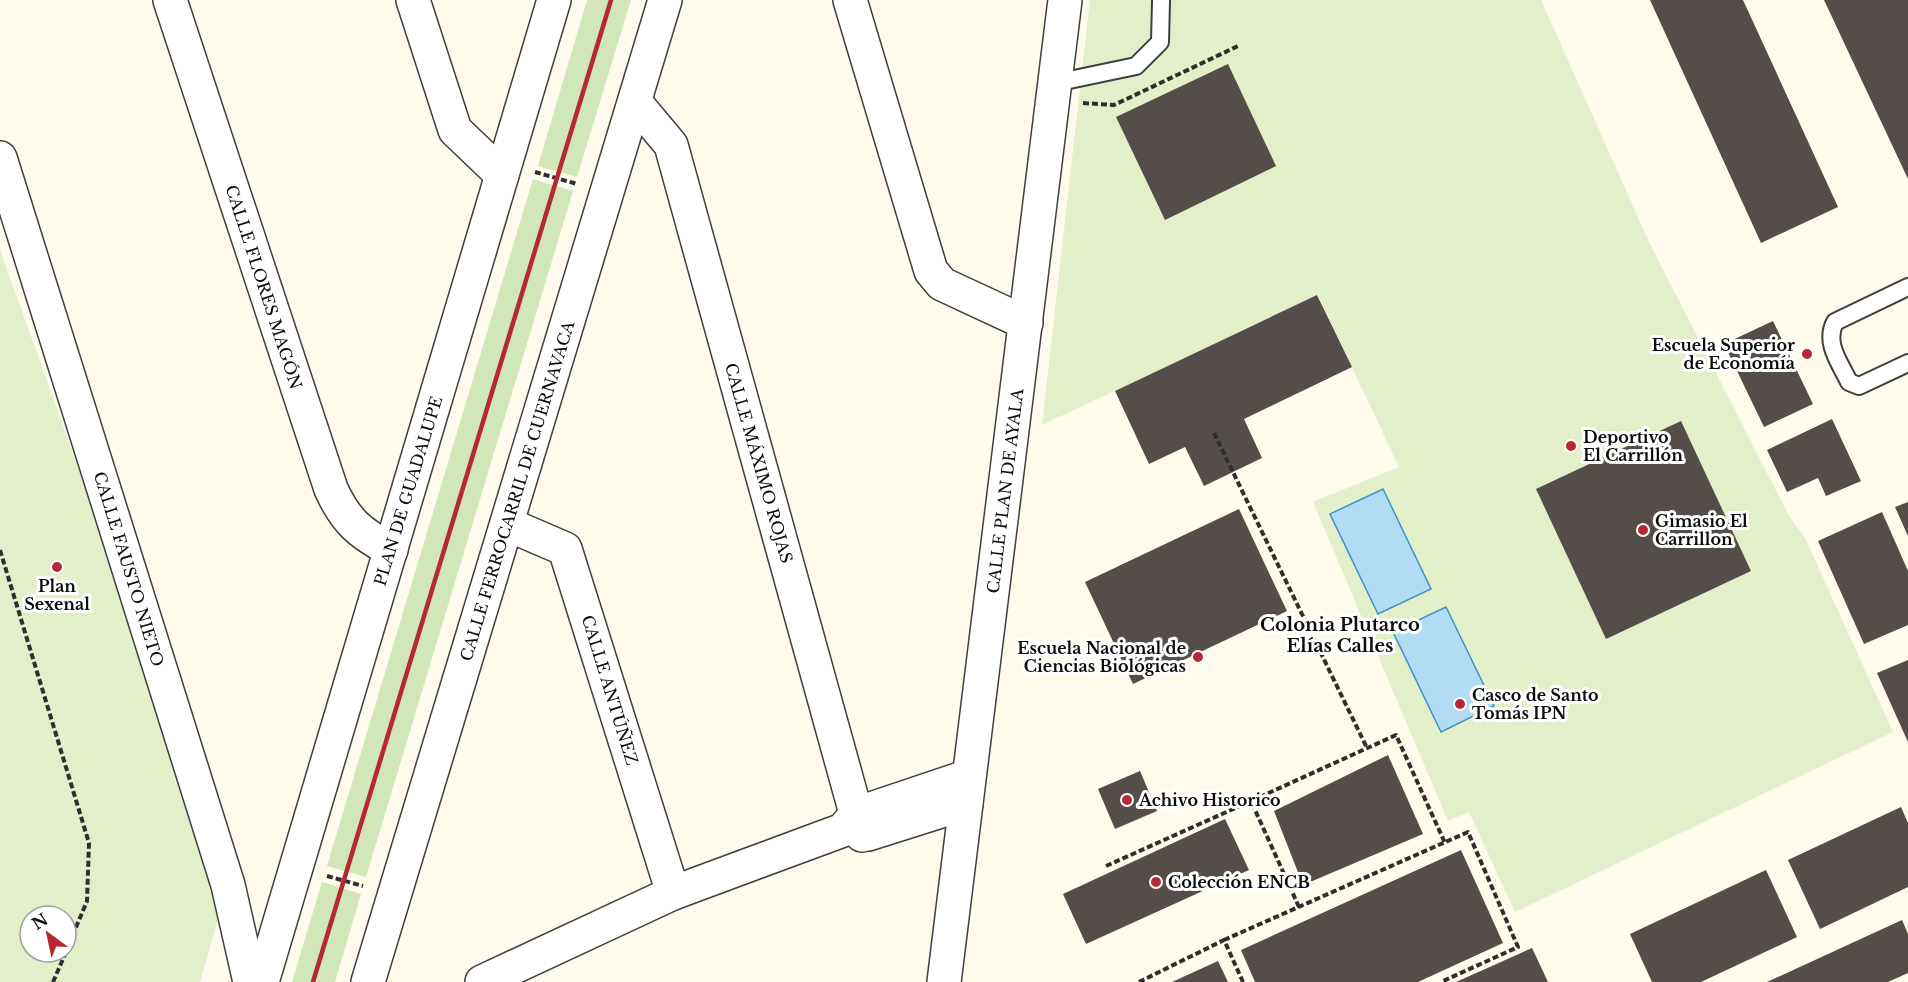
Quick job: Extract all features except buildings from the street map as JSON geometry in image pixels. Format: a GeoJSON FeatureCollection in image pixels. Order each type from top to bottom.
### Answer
{"type":"FeatureCollection","features":[{"type":"Feature","properties":{"kind":"street","name":"CALLE FLORES MAGÓN"},"geometry":{"type":"LineString","coordinates":[[170,0],[331,489],[340,510],[353,527],[391,550]]}},
{"type":"Feature","properties":{"kind":"street"},"geometry":{"type":"LineString","coordinates":[[413,0],[455,130],[502,176]]}},
{"type":"Feature","properties":{"kind":"street","name":"PLAN DE GUADALUPE"},"geometry":{"type":"LineString","coordinates":[[262,982],[554,0]]}},
{"type":"Feature","properties":{"kind":"street","name":"CALLE FERROCARRIL DE CUERNAVACA"},"geometry":{"type":"LineString","coordinates":[[368,982],[666,0]]}},
{"type":"Feature","properties":{"kind":"street"},"geometry":{"type":"LineString","coordinates":[[850,0],[931,271],[942,284],[1026,323]]}},
{"type":"Feature","properties":{"kind":"street","name":"CALLE PLAN DE AYALA"},"geometry":{"type":"LineString","coordinates":[[944,982],[1065,0]]}},
{"type":"Feature","properties":{"kind":"street","name":"CALLE MÁXIMO ROJAS"},"geometry":{"type":"LineString","coordinates":[[635,102],[671,145],[854,826]]}},
{"type":"Feature","properties":{"kind":"street","name":"CALLE FAUSTO NIETO"},"geometry":{"type":"LineString","coordinates":[[0,158],[228,885],[250,982]]}},
{"type":"Feature","properties":{"kind":"street","name":"CALLE ANTÚÑEZ"},"geometry":{"type":"LineString","coordinates":[[507,524],[565,549],[673,892]]}},
{"type":"Feature","properties":{"kind":"street"},"geometry":{"type":"LineString","coordinates":[[482,982],[673,892],[854,826],[967,790]]}},
{"type":"Feature","properties":{"kind":"lane"},"geometry":{"type":"LineString","coordinates":[[1055,83],[1136,66],[1160,42],[1161,1]]}},
{"type":"Feature","properties":{"kind":"lane"},"geometry":{"type":"LineString","coordinates":[[1908,286],[1836,322],[1830,331],[1830,342],[1849,382],[1854,385],[1859,386],[1908,363]]}},
{"type":"Feature","properties":{"kind":"path"},"geometry":{"type":"LineString","coordinates":[[535,172],[576,184]]}},
{"type":"Feature","properties":{"kind":"path"},"geometry":{"type":"LineString","coordinates":[[1214,433],[1367,748]]}},
{"type":"Feature","properties":{"kind":"path"},"geometry":{"type":"LineString","coordinates":[[0,550],[88,843],[87,901],[78,923]]}},
{"type":"Feature","properties":{"kind":"path"},"geometry":{"type":"LineString","coordinates":[[1106,866],[1396,735],[1445,843]]}},
{"type":"Feature","properties":{"kind":"path"},"geometry":{"type":"LineString","coordinates":[[1251,801],[1299,907]]}},
{"type":"Feature","properties":{"kind":"path"},"geometry":{"type":"LineString","coordinates":[[1138,982],[1224,940],[1468,832],[1518,947],[1441,982]]}},
{"type":"Feature","properties":{"kind":"path"},"geometry":{"type":"LineString","coordinates":[[323,875],[366,887]]}},
{"type":"Feature","properties":{"kind":"path"},"geometry":{"type":"LineString","coordinates":[[1224,940],[1243,982]]}},
{"type":"Feature","properties":{"kind":"path"},"geometry":{"type":"LineString","coordinates":[[53,982],[61,964]]}},
{"type":"Feature","properties":{"kind":"green space"},"geometry":{"type":"Polygon","coordinates":[[[587,0],[631,0],[577,177],[538,166],[587,0]]]}},
{"type":"Feature","properties":{"kind":"green space","name":"Deportivo El Carrillón"},"geometry":{"type":"Polygon","coordinates":[[[1090,0],[1541,0],[1649,242],[1789,516],[1805,538],[1893,732],[1515,912],[1469,812],[1448,821],[1313,502],[1399,467],[1318,295],[1042,425],[1090,0]]]}},
{"type":"Feature","properties":{"kind":"green space"},"geometry":{"type":"Polygon","coordinates":[[[533,179],[573,191],[366,877],[327,866],[533,179]]]}},
{"type":"Feature","properties":{"kind":"green space","name":"Plan Sexenal"},"geometry":{"type":"Polygon","coordinates":[[[0,250],[228,885],[200,982],[0,982],[0,250]]]}},
{"type":"Feature","properties":{"kind":"green space"},"geometry":{"type":"Polygon","coordinates":[[[322,882],[361,894],[335,982],[292,982],[322,882]]]}},
{"type":"Feature","properties":{"kind":"water"},"geometry":{"type":"Polygon","coordinates":[[[1383,489],[1431,589],[1378,614],[1330,514],[1383,489]]]}},
{"type":"Feature","properties":{"kind":"water"},"geometry":{"type":"Polygon","coordinates":[[[1446,607],[1494,706],[1441,732],[1393,632],[1446,607]]]}},
{"type":"Feature","properties":{"kind":"railway"},"geometry":{"type":"LineString","coordinates":[[313,982],[611,0]]}},
{"type":"Feature","properties":{"kind":"place","name":"Escuela Superior de Economía"},"geometry":{"type":"Point","coordinates":[1807,354]}},
{"type":"Feature","properties":{"kind":"place","name":"Deportivo El Carrillón"},"geometry":{"type":"Point","coordinates":[1571,446]}},
{"type":"Feature","properties":{"kind":"place","name":"Gimasio El Carrillon"},"geometry":{"type":"Point","coordinates":[1643,530]}},
{"type":"Feature","properties":{"kind":"place","name":"Plan Sexenal"},"geometry":{"type":"Point","coordinates":[57,567]}},
{"type":"Feature","properties":{"kind":"place","name":"Escuela Nacional de Ciencias Biológicas"},"geometry":{"type":"Point","coordinates":[1198,657]}},
{"type":"Feature","properties":{"kind":"place","name":"Casco de Santo Tomás IPN"},"geometry":{"type":"Point","coordinates":[1460,704]}},
{"type":"Feature","properties":{"kind":"place","name":"Achivo Historico"},"geometry":{"type":"Point","coordinates":[1127,800]}},
{"type":"Feature","properties":{"kind":"place","name":"Colección ENCB"},"geometry":{"type":"Point","coordinates":[1156,882]}},
{"type":"Feature","properties":{"kind":"district","name":"Colonia Plutarco Elías Calles"},"geometry":{"type":"Point","coordinates":[1340,635]}}]}
